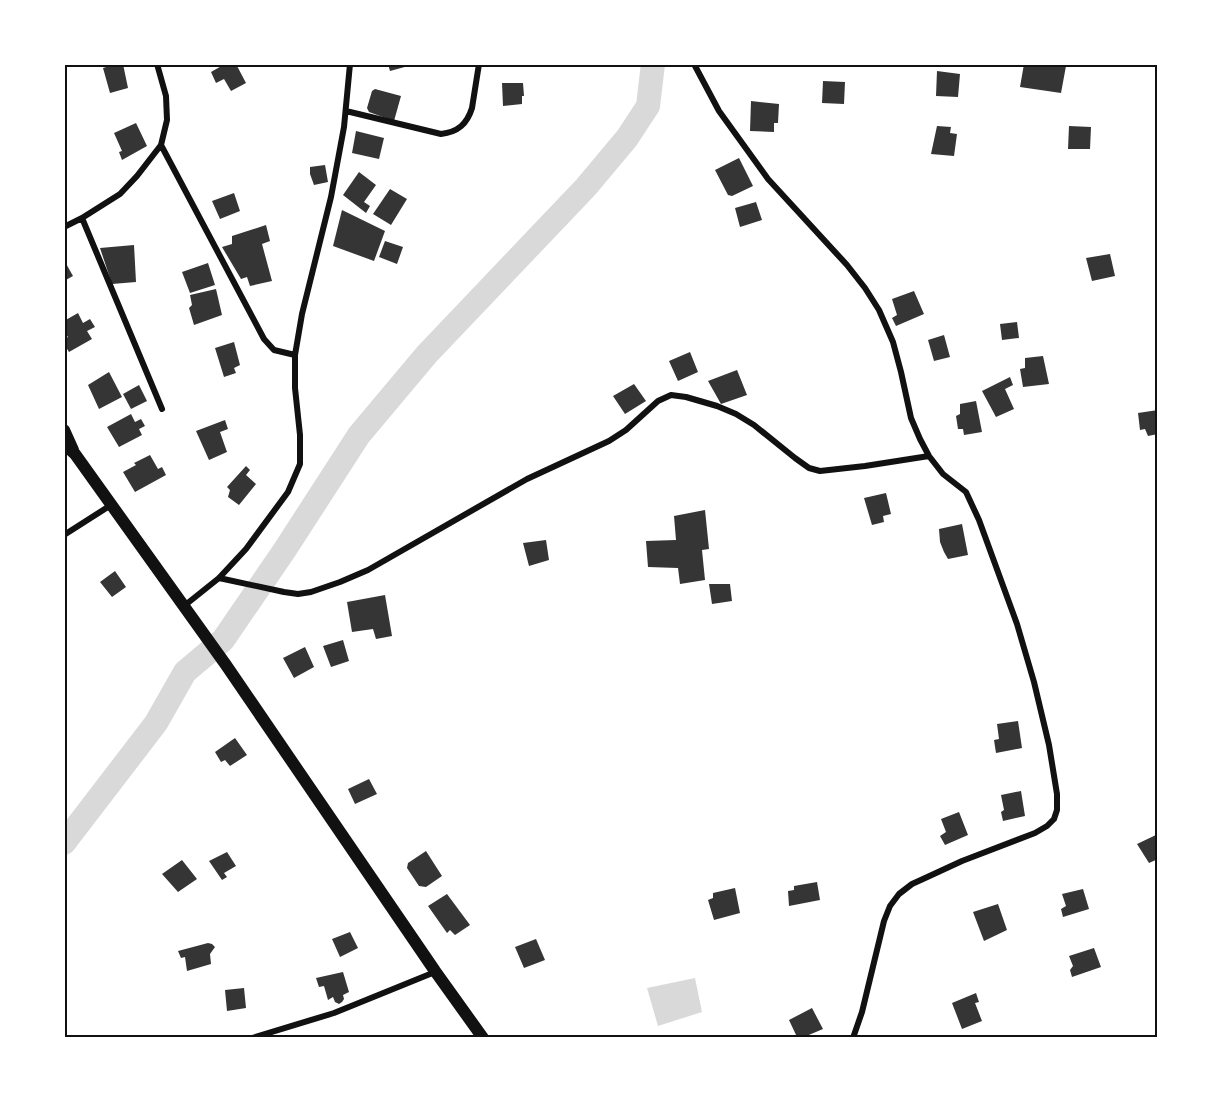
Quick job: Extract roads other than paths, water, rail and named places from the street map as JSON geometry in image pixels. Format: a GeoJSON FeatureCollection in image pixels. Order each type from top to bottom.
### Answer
{"type":"FeatureCollection","features":[{"type":"Feature","properties":{"kind":"main road"},"geometry":{"type":"LineString","coordinates":[[64,430],[75,454],[204,633],[483,1038]]}},
{"type":"Feature","properties":{"kind":"main road"},"geometry":{"type":"LineString","coordinates":[[64,444],[75,454]]}},
{"type":"Feature","properties":{"kind":"street"},"geometry":{"type":"LineString","coordinates":[[64,227],[120,194],[161,145],[167,120],[166,96],[157,64]]}},
{"type":"Feature","properties":{"kind":"street"},"geometry":{"type":"LineString","coordinates":[[184,606],[219,578],[246,549],[288,492],[300,464],[295,356],[302,314],[331,197],[344,127],[350,64]]}},
{"type":"Feature","properties":{"kind":"street"},"geometry":{"type":"LineString","coordinates":[[346,111],[441,134],[451,133],[466,122],[470,115],[479,64]]}},
{"type":"Feature","properties":{"kind":"street"},"geometry":{"type":"LineString","coordinates":[[694,64],[719,111],[768,179],[847,265],[879,310],[893,342],[911,418],[929,456],[943,474],[966,492],[1017,624],[1034,682],[1057,794],[1057,810],[1047,826],[1035,833],[962,861],[912,884],[899,894],[890,906],[884,921],[862,1012],[853,1038]]}},
{"type":"Feature","properties":{"kind":"street"},"geometry":{"type":"LineString","coordinates":[[161,145],[264,339],[274,350],[295,356]]}},
{"type":"Feature","properties":{"kind":"street"},"geometry":{"type":"LineString","coordinates":[[82,218],[162,409]]}},
{"type":"Feature","properties":{"kind":"street"},"geometry":{"type":"LineString","coordinates":[[219,578],[298,594],[340,582],[368,570],[526,479],[609,441],[626,430],[658,400],[671,395],[717,406],[736,414],[754,425],[809,468],[820,471],[929,456]]}},
{"type":"Feature","properties":{"kind":"street"},"geometry":{"type":"LineString","coordinates":[[64,535],[111,504]]}},
{"type":"Feature","properties":{"kind":"street"},"geometry":{"type":"LineString","coordinates":[[252,1038],[334,1013],[435,971]]}},
{"type":"Feature","properties":{"kind":"waterway"},"geometry":{"type":"LineString","coordinates":[[64,843],[156,723],[185,672],[223,640],[359,435],[427,354],[586,187],[627,138],[648,106],[653,64]]}}]}
